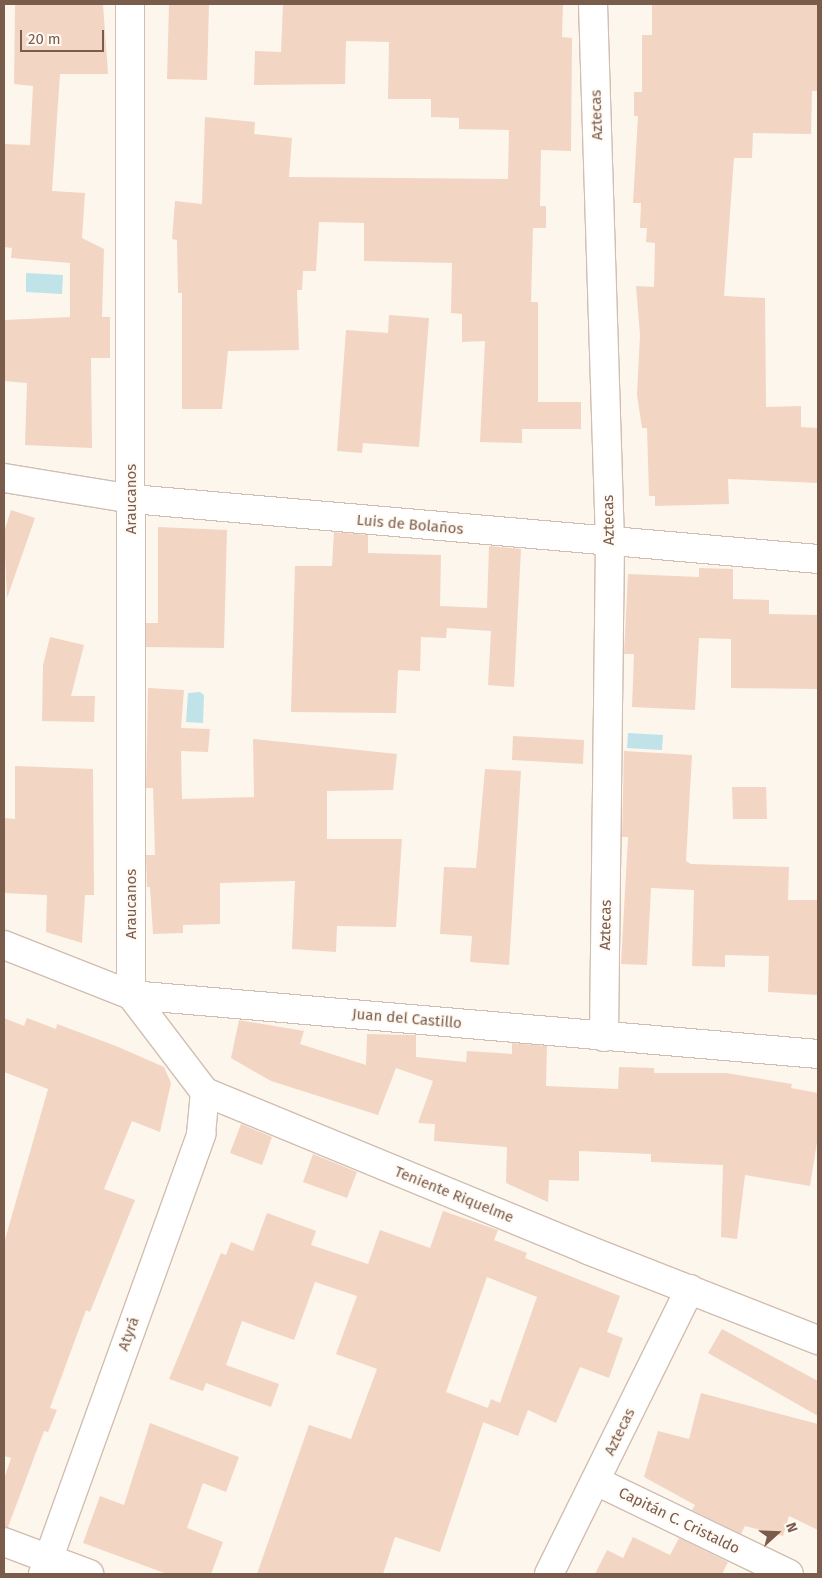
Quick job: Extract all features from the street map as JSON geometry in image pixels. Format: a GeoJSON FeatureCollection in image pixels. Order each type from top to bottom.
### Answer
{"type":"FeatureCollection","features":[{"type":"Feature","properties":{"kind":"street","name":"Araucanos"},"geometry":{"type":"LineString","coordinates":[[130,4],[132,995]]}},
{"type":"Feature","properties":{"kind":"street","name":"Aztecas"},"geometry":{"type":"LineString","coordinates":[[593,4],[610,543],[604,1037]]}},
{"type":"Feature","properties":{"kind":"street","name":"Luis de Bolaños"},"geometry":{"type":"LineString","coordinates":[[4,478],[132,499],[610,543],[818,559]]}},
{"type":"Feature","properties":{"kind":"street","name":"Juan del Castillo"},"geometry":{"type":"LineString","coordinates":[[4,945],[132,995],[818,1054]]}},
{"type":"Feature","properties":{"kind":"street"},"geometry":{"type":"LineString","coordinates":[[132,995],[205,1092]]}},
{"type":"Feature","properties":{"kind":"street","name":"Teniente Riquelme"},"geometry":{"type":"LineString","coordinates":[[205,1092],[818,1340]]}},
{"type":"Feature","properties":{"kind":"street","name":"Atyrá"},"geometry":{"type":"LineString","coordinates":[[45,1566],[201,1134],[205,1092]]}},
{"type":"Feature","properties":{"kind":"street","name":"Aztecas"},"geometry":{"type":"LineString","coordinates":[[549,1574],[690,1289]]}},
{"type":"Feature","properties":{"kind":"street","name":"Capitán C. Cristaldo"},"geometry":{"type":"LineString","coordinates":[[596,1480],[789,1574]]}},
{"type":"Feature","properties":{"kind":"street"},"geometry":{"type":"LineString","coordinates":[[4,1542],[45,1566],[89,1574]]}},
{"type":"Feature","properties":{"kind":"water"},"geometry":{"type":"Polygon","coordinates":[[[26,273],[63,275],[62,294],[26,292],[26,273]]]}},
{"type":"Feature","properties":{"kind":"water"},"geometry":{"type":"Polygon","coordinates":[[[200,692],[204,695],[203,723],[186,722],[188,693],[200,692]]]}},
{"type":"Feature","properties":{"kind":"water"},"geometry":{"type":"Polygon","coordinates":[[[628,733],[663,735],[662,750],[627,748],[628,733]]]}},
{"type":"Feature","properties":{"kind":"building"},"geometry":{"type":"Polygon","coordinates":[[[15,4],[103,4],[108,74],[60,74],[52,191],[85,193],[82,238],[104,249],[102,317],[110,317],[110,358],[91,358],[92,448],[25,445],[27,383],[4,381],[4,320],[70,317],[70,263],[11,258],[12,248],[4,247],[4,144],[30,145],[33,86],[14,84],[15,4]]]}},
{"type":"Feature","properties":{"kind":"building"},"geometry":{"type":"Polygon","coordinates":[[[169,4],[209,4],[207,80],[167,79],[169,4]]]}},
{"type":"Feature","properties":{"kind":"building"},"geometry":{"type":"Polygon","coordinates":[[[283,4],[563,4],[562,37],[572,38],[571,151],[541,150],[540,206],[546,206],[546,228],[533,228],[531,302],[538,302],[538,402],[581,402],[581,429],[522,429],[522,443],[480,442],[485,341],[462,342],[462,314],[451,313],[452,263],[364,261],[364,223],[319,222],[316,271],[303,271],[302,290],[297,290],[299,350],[228,351],[222,409],[182,409],[182,293],[178,293],[177,240],[172,239],[175,201],[202,204],[205,117],[255,122],[254,134],[292,138],[289,177],[508,179],[509,130],[459,129],[459,118],[431,117],[431,99],[388,99],[389,42],[346,41],[345,84],[254,85],[255,51],[281,52],[283,4]]]}},
{"type":"Feature","properties":{"kind":"building"},"geometry":{"type":"Polygon","coordinates":[[[652,4],[818,4],[818,91],[812,91],[811,134],[753,133],[752,158],[734,158],[724,296],[765,298],[766,407],[801,406],[801,427],[818,428],[818,483],[728,479],[729,504],[655,506],[655,496],[649,496],[647,428],[642,428],[637,395],[640,335],[636,286],[654,287],[655,243],[646,242],[647,228],[640,228],[641,203],[633,203],[638,116],[634,116],[634,92],[642,92],[642,35],[652,35],[652,4]]]}},
{"type":"Feature","properties":{"kind":"building"},"geometry":{"type":"Polygon","coordinates":[[[389,315],[429,318],[419,447],[363,443],[362,453],[337,451],[346,330],[388,333],[389,315]]]}},
{"type":"Feature","properties":{"kind":"building"},"geometry":{"type":"Polygon","coordinates":[[[11,510],[35,518],[7,598],[4,532],[11,510]]]}},
{"type":"Feature","properties":{"kind":"building"},"geometry":{"type":"Polygon","coordinates":[[[158,527],[227,530],[224,648],[146,647],[146,623],[158,623],[158,527]]]}},
{"type":"Feature","properties":{"kind":"building"},"geometry":{"type":"Polygon","coordinates":[[[334,532],[368,535],[368,553],[441,555],[440,606],[487,608],[489,546],[521,549],[514,687],[488,685],[491,631],[447,628],[446,638],[421,637],[420,671],[398,670],[396,713],[291,712],[295,566],[332,566],[334,532]]]}},
{"type":"Feature","properties":{"kind":"building"},"geometry":{"type":"Polygon","coordinates":[[[699,568],[733,569],[733,599],[769,600],[769,614],[818,615],[818,689],[731,688],[731,639],[699,638],[695,710],[632,707],[634,654],[624,654],[628,574],[699,577],[699,568]]]}},
{"type":"Feature","properties":{"kind":"building"},"geometry":{"type":"Polygon","coordinates":[[[50,637],[84,645],[71,696],[95,696],[94,722],[42,721],[43,665],[50,637]]]}},
{"type":"Feature","properties":{"kind":"building"},"geometry":{"type":"Polygon","coordinates":[[[148,688],[184,690],[181,728],[210,729],[208,752],[181,751],[182,799],[254,797],[253,739],[397,754],[393,790],[327,791],[327,839],[402,839],[396,927],[337,926],[336,952],[292,949],[295,881],[220,883],[220,924],[183,925],[183,933],[153,934],[150,887],[147,887],[146,855],[155,855],[153,788],[146,788],[148,688]]]}},
{"type":"Feature","properties":{"kind":"building"},"geometry":{"type":"Polygon","coordinates":[[[513,736],[584,740],[583,764],[512,760],[513,736]]]}},
{"type":"Feature","properties":{"kind":"building"},"geometry":{"type":"Polygon","coordinates":[[[624,751],[692,755],[686,861],[691,864],[789,867],[788,900],[818,900],[818,995],[768,992],[769,956],[725,955],[725,967],[692,966],[694,890],[651,888],[647,965],[621,964],[628,837],[622,837],[624,751]]]}},
{"type":"Feature","properties":{"kind":"building"},"geometry":{"type":"Polygon","coordinates":[[[15,766],[93,769],[94,895],[85,895],[82,943],[46,932],[47,895],[4,893],[4,818],[15,819],[15,766]]]}},
{"type":"Feature","properties":{"kind":"building"},"geometry":{"type":"Polygon","coordinates":[[[485,769],[521,771],[509,965],[470,962],[472,936],[440,934],[444,867],[476,868],[485,769]]]}},
{"type":"Feature","properties":{"kind":"building"},"geometry":{"type":"Polygon","coordinates":[[[732,787],[766,787],[767,819],[733,819],[732,787]]]}},
{"type":"Feature","properties":{"kind":"building"},"geometry":{"type":"Polygon","coordinates":[[[4,1018],[24,1026],[27,1018],[56,1029],[57,1024],[116,1046],[164,1067],[171,1083],[160,1132],[132,1121],[104,1189],[135,1200],[90,1312],[86,1310],[50,1408],[57,1410],[48,1432],[44,1431],[8,1527],[4,1527],[4,1479],[11,1458],[4,1456],[4,1243],[48,1089],[4,1072],[4,1018]]]}},
{"type":"Feature","properties":{"kind":"building"},"geometry":{"type":"Polygon","coordinates":[[[239,1020],[304,1031],[300,1044],[366,1065],[367,1034],[416,1035],[416,1057],[466,1062],[467,1051],[512,1054],[512,1043],[547,1046],[546,1086],[618,1089],[619,1067],[654,1068],[654,1073],[726,1073],[792,1084],[791,1088],[818,1093],[818,1136],[810,1186],[745,1175],[737,1239],[721,1237],[723,1165],[651,1162],[651,1154],[579,1151],[579,1181],[549,1180],[548,1202],[506,1183],[507,1147],[434,1141],[435,1124],[418,1123],[433,1081],[396,1068],[378,1115],[271,1081],[231,1058],[239,1020]]]}},
{"type":"Feature","properties":{"kind":"building"},"geometry":{"type":"Polygon","coordinates":[[[241,1124],[272,1137],[262,1165],[230,1153],[241,1124]]]}},
{"type":"Feature","properties":{"kind":"building"},"geometry":{"type":"Polygon","coordinates":[[[313,1154],[357,1172],[347,1198],[303,1182],[313,1154]]]}},
{"type":"Feature","properties":{"kind":"building"},"geometry":{"type":"Polygon","coordinates":[[[443,1211],[498,1230],[494,1240],[527,1253],[525,1258],[620,1296],[607,1332],[623,1338],[609,1378],[580,1367],[556,1423],[528,1410],[518,1436],[483,1422],[440,1552],[395,1537],[383,1574],[257,1574],[309,1425],[351,1439],[377,1369],[336,1354],[357,1296],[315,1282],[294,1340],[242,1321],[226,1365],[279,1384],[271,1407],[206,1383],[203,1391],[169,1379],[221,1253],[226,1255],[231,1242],[253,1251],[267,1213],[316,1231],[311,1245],[368,1264],[380,1230],[430,1248],[443,1211]],[[487,1277],[446,1392],[488,1408],[491,1399],[500,1403],[537,1297],[487,1277]]]}},
{"type":"Feature","properties":{"kind":"building"},"geometry":{"type":"Polygon","coordinates":[[[722,1329],[818,1381],[818,1416],[708,1353],[722,1329]]]}},
{"type":"Feature","properties":{"kind":"building"},"geometry":{"type":"Polygon","coordinates":[[[701,1393],[818,1424],[818,1530],[789,1516],[783,1536],[745,1526],[741,1534],[692,1510],[695,1505],[644,1477],[658,1431],[689,1439],[701,1393]]]}},
{"type":"Feature","properties":{"kind":"building"},"geometry":{"type":"Polygon","coordinates":[[[150,1423],[239,1457],[226,1492],[203,1483],[187,1528],[223,1542],[211,1574],[167,1574],[83,1543],[100,1496],[124,1505],[150,1423]]]}},
{"type":"Feature","properties":{"kind":"building"},"geometry":{"type":"Polygon","coordinates":[[[633,1537],[670,1555],[679,1538],[728,1562],[722,1574],[595,1574],[607,1550],[623,1558],[633,1537]]]}}]}
